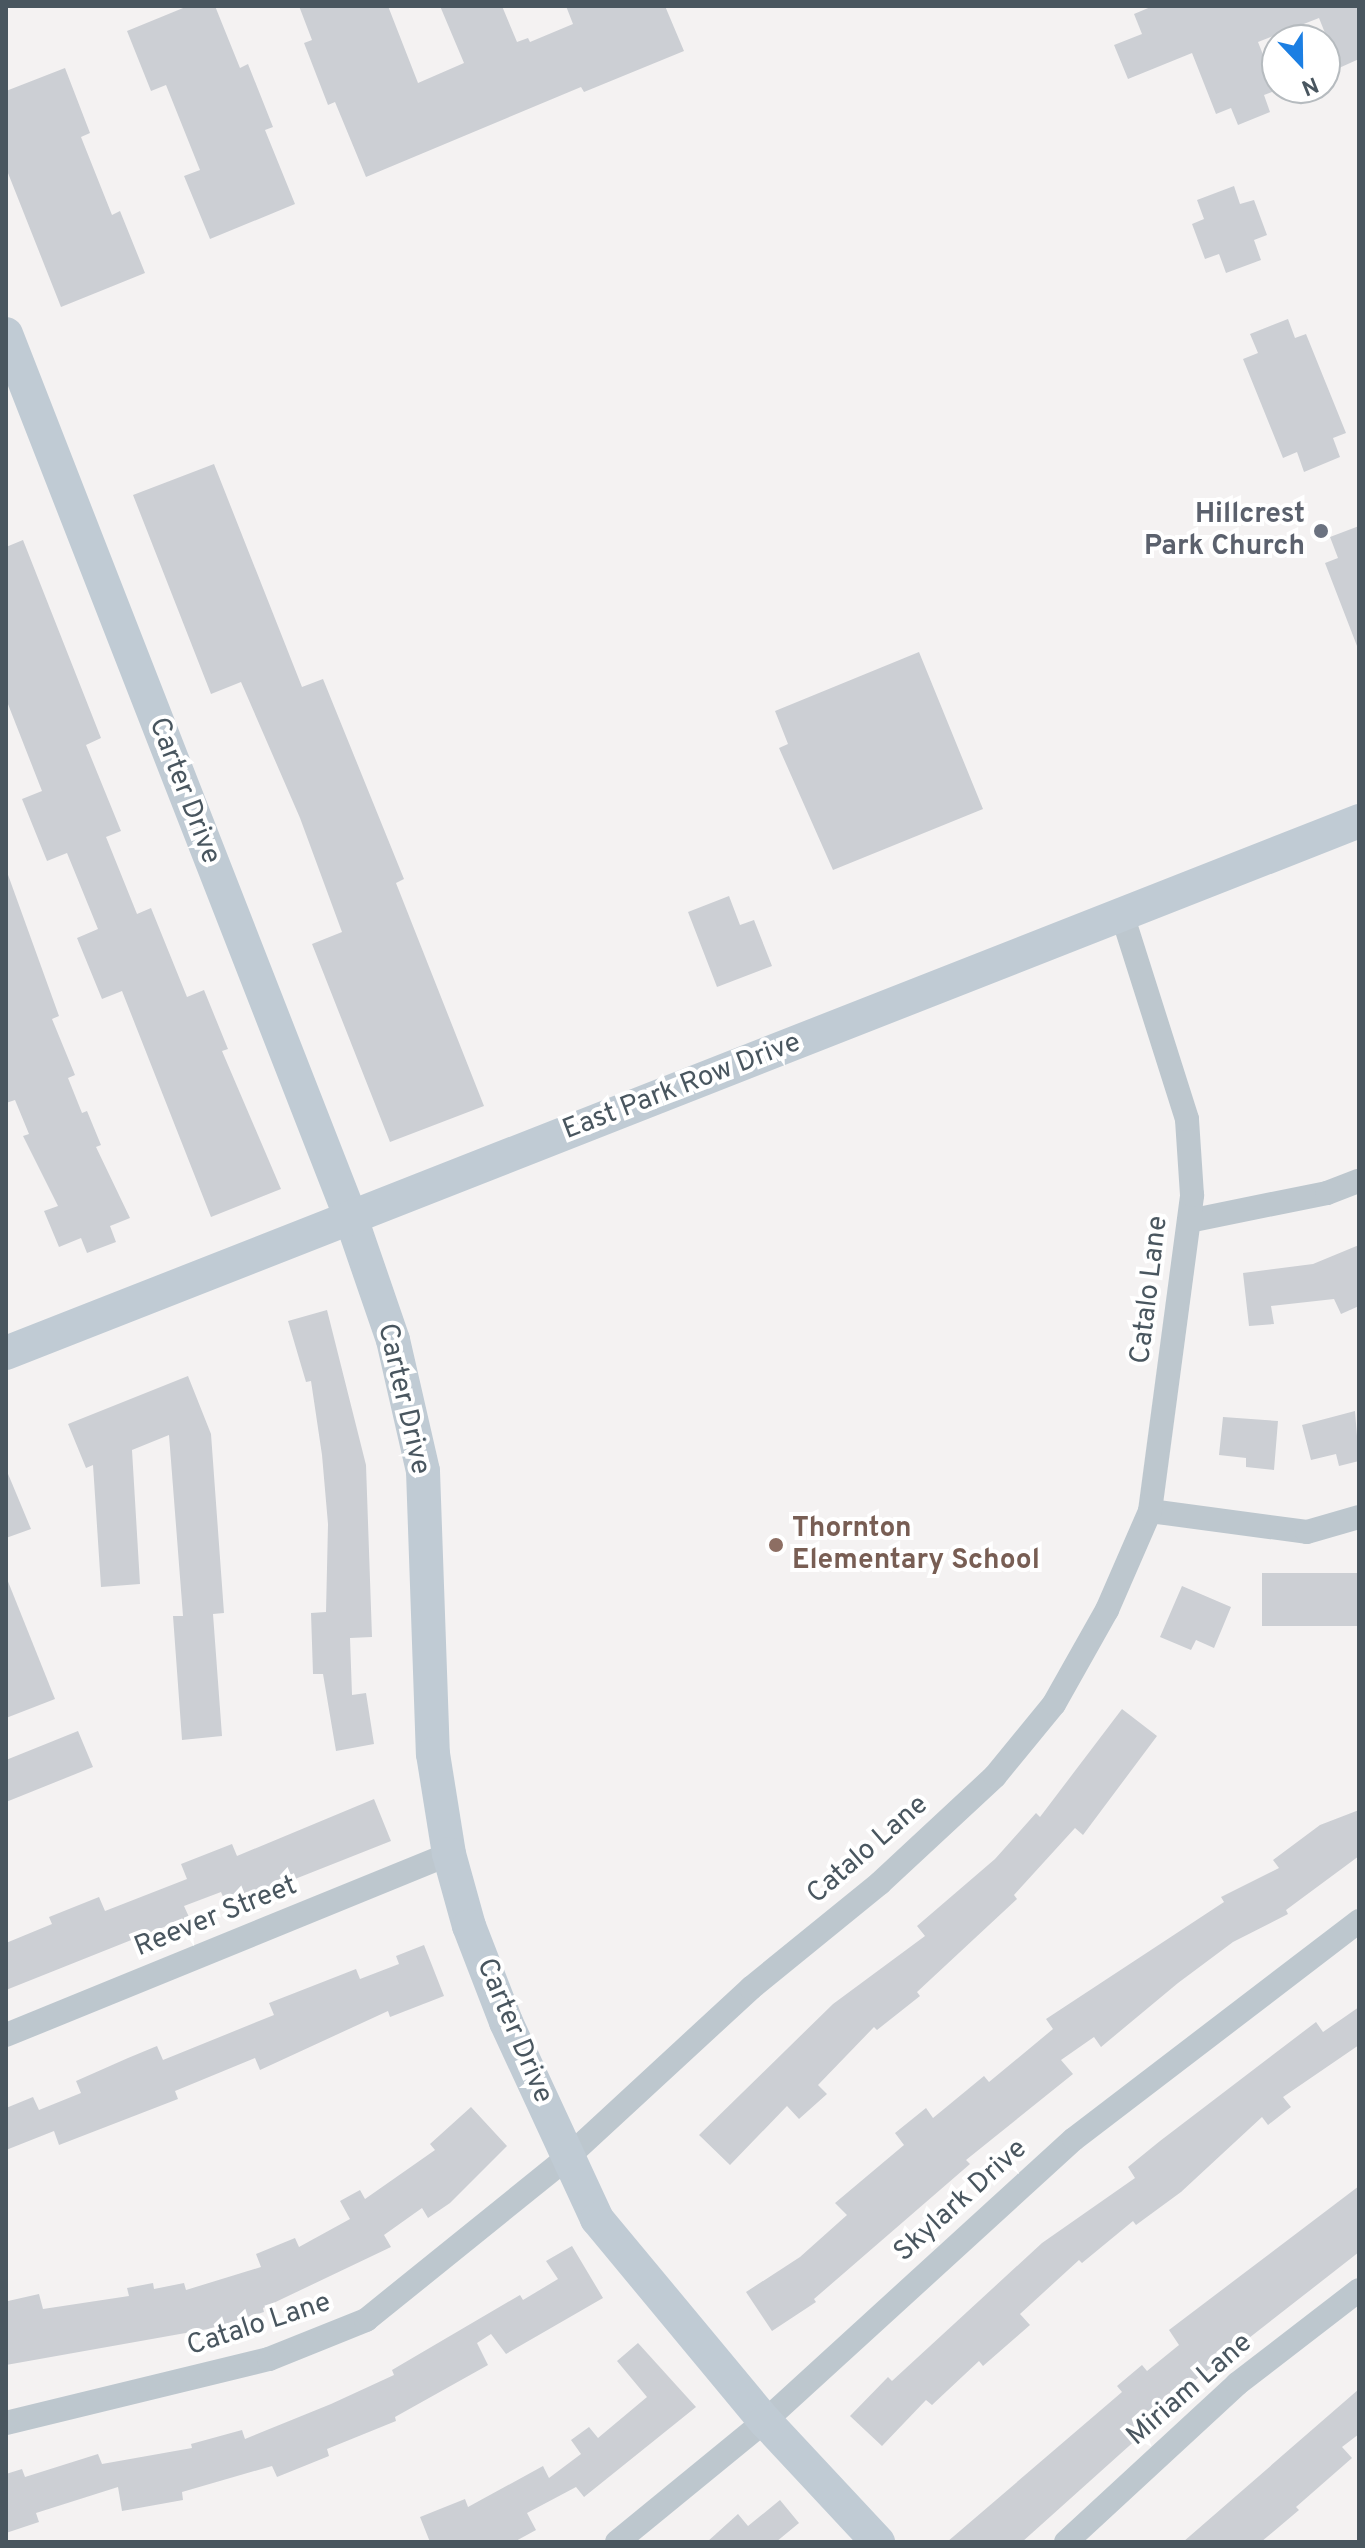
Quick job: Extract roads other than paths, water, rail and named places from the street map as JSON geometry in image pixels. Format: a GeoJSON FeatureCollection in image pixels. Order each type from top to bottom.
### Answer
{"type":"FeatureCollection","features":[{"type":"Feature","properties":{"kind":"street","name":"Carter Drive"},"geometry":{"type":"LineString","coordinates":[[6,334],[351,1218],[393,1340],[423,1471],[433,1754],[449,1854],[469,1926],[506,2022],[597,2219],[765,2421],[878,2542]]}},
{"type":"Feature","properties":{"kind":"street","name":"East Park Row Drive"},"geometry":{"type":"LineString","coordinates":[[6,1353],[1359,821]]}},
{"type":"Feature","properties":{"kind":"street","name":"Catalo Lane"},"geometry":{"type":"LineString","coordinates":[[6,2423],[269,2359],[366,2320],[569,2156],[751,1988],[880,1883],[995,1776],[1054,1704],[1107,1610],[1150,1511],[1189,1221],[1192,1156],[1187,1119],[1122,914]]}},
{"type":"Feature","properties":{"kind":"street"},"geometry":{"type":"LineString","coordinates":[[1189,1221],[1327,1193],[1359,1181]]}},
{"type":"Feature","properties":{"kind":"street"},"geometry":{"type":"LineString","coordinates":[[1150,1511],[1307,1532],[1359,1517]]}},
{"type":"Feature","properties":{"kind":"street","name":"Reever Street"},"geometry":{"type":"LineString","coordinates":[[6,2035],[449,1854]]}},
{"type":"Feature","properties":{"kind":"street","name":"Skylark Drive"},"geometry":{"type":"LineString","coordinates":[[617,2542],[765,2421],[1074,2139],[1359,1921]]}},
{"type":"Feature","properties":{"kind":"street","name":"Miriam Lane"},"geometry":{"type":"LineString","coordinates":[[1066,2542],[1237,2384],[1359,2290]]}},
{"type":"Feature","properties":{"kind":"place","name":"Hillcrest Park Church"},"geometry":{"type":"Point","coordinates":[1321,531]}},
{"type":"Feature","properties":{"kind":"place","name":"Thornton Elementary School"},"geometry":{"type":"Point","coordinates":[776,1545]}}]}
